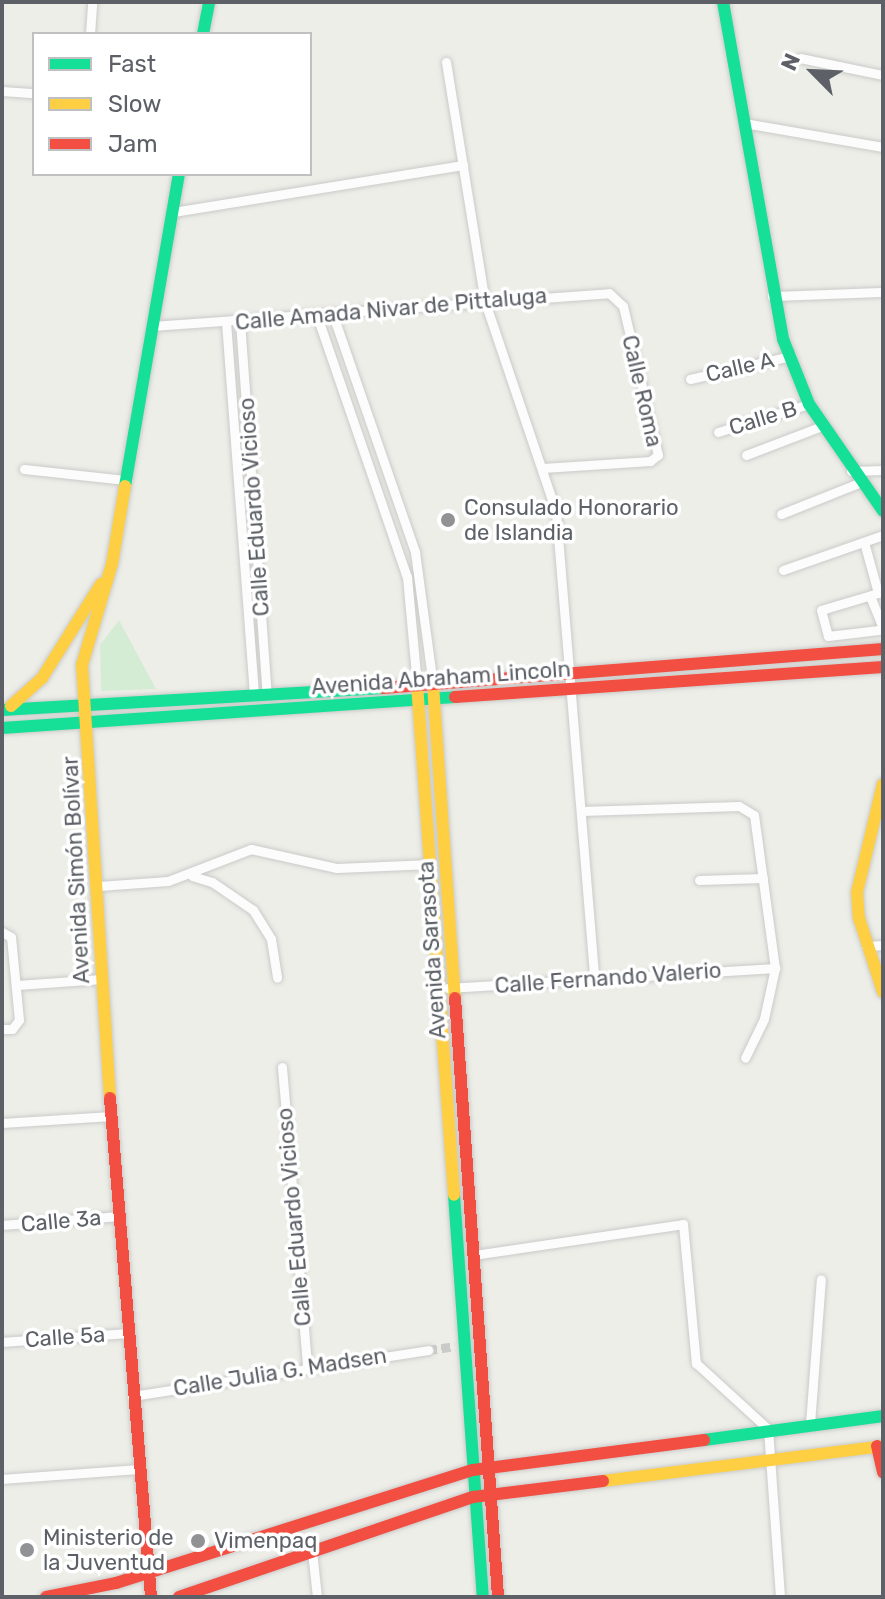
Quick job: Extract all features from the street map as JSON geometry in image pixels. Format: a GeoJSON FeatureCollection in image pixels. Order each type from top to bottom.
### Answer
{"type":"FeatureCollection","features":[{"type":"Feature","properties":{"kind":"main road"},"geometry":{"type":"LineString","coordinates":[[203,32],[209,2]]}},
{"type":"Feature","properties":{"kind":"main road"},"geometry":{"type":"LineString","coordinates":[[723,2],[772,296],[809,404],[859,483],[883,511]]}},
{"type":"Feature","properties":{"kind":"main road","name":"Avenida Simón Bolívar"},"geometry":{"type":"LineString","coordinates":[[146,1573],[111,1116],[84,651],[112,564],[179,176]]}},
{"type":"Feature","properties":{"kind":"main road"},"geometry":{"type":"LineString","coordinates":[[2,709],[31,692],[112,564]]}},
{"type":"Feature","properties":{"kind":"main road","name":"Avenida Abraham Lincoln"},"geometry":{"type":"LineString","coordinates":[[2,709],[433,685],[883,649]]}},
{"type":"Feature","properties":{"kind":"main road","name":"Avenida Abraham Lincoln"},"geometry":{"type":"LineString","coordinates":[[2,728],[435,702],[883,667]]}},
{"type":"Feature","properties":{"kind":"main road","name":"Avenida Sarasota"},"geometry":{"type":"LineString","coordinates":[[417,684],[441,989],[454,1071],[474,1255],[498,1597]]}},
{"type":"Feature","properties":{"kind":"main road","name":"Avenida Sarasota"},"geometry":{"type":"LineString","coordinates":[[433,685],[455,988],[460,1346],[483,1597]]}},
{"type":"Feature","properties":{"kind":"main road"},"geometry":{"type":"LineString","coordinates":[[260,694],[262,710]]}},
{"type":"Feature","properties":{"kind":"main road"},"geometry":{"type":"LineString","coordinates":[[883,784],[860,864],[859,918],[883,992]]}},
{"type":"Feature","properties":{"kind":"main road"},"geometry":{"type":"LineString","coordinates":[[46,1597],[146,1573],[473,1470],[883,1416]]}},
{"type":"Feature","properties":{"kind":"main road"},"geometry":{"type":"LineString","coordinates":[[179,1597],[473,1497],[880,1446],[883,1472]]}},
{"type":"Feature","properties":{"kind":"main road"},"geometry":{"type":"LineString","coordinates":[[141,1597],[146,1573]]}},
{"type":"Feature","properties":{"kind":"main road"},"geometry":{"type":"LineString","coordinates":[[146,1573],[151,1597]]}},
{"type":"Feature","properties":{"kind":"street"},"geometry":{"type":"LineString","coordinates":[[90,32],[92,2]]}},
{"type":"Feature","properties":{"kind":"street"},"geometry":{"type":"LineString","coordinates":[[800,58],[883,75]]}},
{"type":"Feature","properties":{"kind":"street"},"geometry":{"type":"LineString","coordinates":[[446,62],[485,302],[556,512],[594,979]]}},
{"type":"Feature","properties":{"kind":"street"},"geometry":{"type":"LineString","coordinates":[[2,91],[32,93]]}},
{"type":"Feature","properties":{"kind":"street"},"geometry":{"type":"LineString","coordinates":[[744,123],[883,147]]}},
{"type":"Feature","properties":{"kind":"street"},"geometry":{"type":"LineString","coordinates":[[173,212],[463,165]]}},
{"type":"Feature","properties":{"kind":"street","name":"Calle Amada Nivar de Pittaluga"},"geometry":{"type":"LineString","coordinates":[[152,326],[333,315],[603,292],[615,295],[623,306]]}},
{"type":"Feature","properties":{"kind":"street"},"geometry":{"type":"LineString","coordinates":[[772,296],[883,292]]}},
{"type":"Feature","properties":{"kind":"street","name":"Calle Roma"},"geometry":{"type":"LineString","coordinates":[[543,468],[650,461],[658,455],[623,306]]}},
{"type":"Feature","properties":{"kind":"street","name":"Avenida Sarasota"},"geometry":{"type":"LineString","coordinates":[[333,315],[421,576],[433,685]]}},
{"type":"Feature","properties":{"kind":"street","name":"Avenida Sarasota"},"geometry":{"type":"LineString","coordinates":[[317,316],[407,577],[417,684]]}},
{"type":"Feature","properties":{"kind":"street","name":"Calle Eduardo Vicioso"},"geometry":{"type":"LineString","coordinates":[[240,321],[257,546],[260,694]]}},
{"type":"Feature","properties":{"kind":"street","name":"Calle Eduardo Vicioso"},"geometry":{"type":"LineString","coordinates":[[226,322],[244,547],[260,694]]}},
{"type":"Feature","properties":{"kind":"street","name":"Calle A"},"geometry":{"type":"LineString","coordinates":[[690,379],[791,356]]}},
{"type":"Feature","properties":{"kind":"street"},"geometry":{"type":"LineString","coordinates":[[349,403],[362,398]]}},
{"type":"Feature","properties":{"kind":"street","name":"Calle B"},"geometry":{"type":"LineString","coordinates":[[718,432],[809,404]]}},
{"type":"Feature","properties":{"kind":"street","name":"Calle B"},"geometry":{"type":"LineString","coordinates":[[746,455],[822,426]]}},
{"type":"Feature","properties":{"kind":"street"},"geometry":{"type":"LineString","coordinates":[[24,469],[125,480]]}},
{"type":"Feature","properties":{"kind":"street"},"geometry":{"type":"LineString","coordinates":[[851,471],[883,470]]}},
{"type":"Feature","properties":{"kind":"street"},"geometry":{"type":"LineString","coordinates":[[781,514],[859,483]]}},
{"type":"Feature","properties":{"kind":"street"},"geometry":{"type":"LineString","coordinates":[[388,515],[400,510]]}},
{"type":"Feature","properties":{"kind":"street"},"geometry":{"type":"LineString","coordinates":[[783,570],[883,535]]}},
{"type":"Feature","properties":{"kind":"street"},"geometry":{"type":"LineString","coordinates":[[864,542],[877,593],[881,629],[828,636],[821,610],[877,593]]}},
{"type":"Feature","properties":{"kind":"street"},"geometry":{"type":"LineString","coordinates":[[244,547],[257,546]]}},
{"type":"Feature","properties":{"kind":"street"},"geometry":{"type":"LineString","coordinates":[[581,811],[749,809],[755,820],[775,968],[764,1019],[745,1058]]}},
{"type":"Feature","properties":{"kind":"street"},"geometry":{"type":"LineString","coordinates":[[99,886],[189,876],[251,849],[337,868],[431,864]]}},
{"type":"Feature","properties":{"kind":"street"},"geometry":{"type":"LineString","coordinates":[[189,876],[212,882],[253,910],[271,939],[277,978]]}},
{"type":"Feature","properties":{"kind":"street"},"geometry":{"type":"LineString","coordinates":[[699,880],[763,878]]}},
{"type":"Feature","properties":{"kind":"street"},"geometry":{"type":"LineString","coordinates":[[2,932],[11,937],[19,1020],[12,1029],[2,1029]]}},
{"type":"Feature","properties":{"kind":"street"},"geometry":{"type":"LineString","coordinates":[[866,946],[883,945]]}},
{"type":"Feature","properties":{"kind":"street","name":"Calle Fernando Valerio"},"geometry":{"type":"LineString","coordinates":[[441,989],[775,968]]}},
{"type":"Feature","properties":{"kind":"street"},"geometry":{"type":"LineString","coordinates":[[17,985],[102,979]]}},
{"type":"Feature","properties":{"kind":"street","name":"Calle Eduardo Vicioso"},"geometry":{"type":"LineString","coordinates":[[282,1067],[307,1367]]}},
{"type":"Feature","properties":{"kind":"street"},"geometry":{"type":"LineString","coordinates":[[2,1123],[111,1116]]}},
{"type":"Feature","properties":{"kind":"street","name":"Calle 3a"},"geometry":{"type":"LineString","coordinates":[[2,1225],[119,1216]]}},
{"type":"Feature","properties":{"kind":"street"},"geometry":{"type":"LineString","coordinates":[[474,1255],[683,1224],[696,1363],[768,1429],[780,1597]]}},
{"type":"Feature","properties":{"kind":"street"},"geometry":{"type":"LineString","coordinates":[[810,1424],[821,1279]]}},
{"type":"Feature","properties":{"kind":"street","name":"Calle 5a"},"geometry":{"type":"LineString","coordinates":[[2,1342],[128,1333]]}},
{"type":"Feature","properties":{"kind":"street","name":"Calle Julia G. Madsen"},"geometry":{"type":"LineString","coordinates":[[132,1396],[428,1350]]}},
{"type":"Feature","properties":{"kind":"street"},"geometry":{"type":"LineString","coordinates":[[2,1479],[138,1469]]}},
{"type":"Feature","properties":{"kind":"street"},"geometry":{"type":"LineString","coordinates":[[312,1551],[317,1597]]}},
{"type":"Feature","properties":{"kind":"green space"},"geometry":{"type":"Polygon","coordinates":[[[119,620],[156,689],[101,691],[100,645],[119,620]]]}},
{"type":"Feature","properties":{"kind":"tunnel"},"geometry":{"type":"LineString","coordinates":[[428,1350],[455,1346]]}},
{"type":"Feature","properties":{"kind":"traffic: fast"},"geometry":{"type":"LineString","coordinates":[[203,32],[209,2]]}},
{"type":"Feature","properties":{"kind":"traffic: fast"},"geometry":{"type":"LineString","coordinates":[[723,2],[783,339],[809,404],[883,511]]}},
{"type":"Feature","properties":{"kind":"traffic: fast"},"geometry":{"type":"LineString","coordinates":[[125,486],[179,176]]}},
{"type":"Feature","properties":{"kind":"traffic: fast"},"geometry":{"type":"LineString","coordinates":[[2,710],[383,688]]}},
{"type":"Feature","properties":{"kind":"traffic: fast"},"geometry":{"type":"LineString","coordinates":[[2,728],[455,697]]}},
{"type":"Feature","properties":{"kind":"traffic: fast"},"geometry":{"type":"LineString","coordinates":[[454,1195],[483,1597]]}},
{"type":"Feature","properties":{"kind":"traffic: fast"},"geometry":{"type":"LineString","coordinates":[[704,1440],[883,1416]]}},
{"type":"Feature","properties":{"kind":"traffic: slow"},"geometry":{"type":"LineString","coordinates":[[110,1098],[82,665],[112,564],[125,486]]}},
{"type":"Feature","properties":{"kind":"traffic: slow"},"geometry":{"type":"LineString","coordinates":[[11,706],[42,678],[101,584]]}},
{"type":"Feature","properties":{"kind":"traffic: slow"},"geometry":{"type":"LineString","coordinates":[[417,684],[454,1195]]}},
{"type":"Feature","properties":{"kind":"traffic: slow"},"geometry":{"type":"LineString","coordinates":[[433,685],[455,998]]}},
{"type":"Feature","properties":{"kind":"traffic: slow"},"geometry":{"type":"LineString","coordinates":[[883,784],[857,892],[859,918],[883,992]]}},
{"type":"Feature","properties":{"kind":"traffic: slow"},"geometry":{"type":"LineString","coordinates":[[603,1481],[883,1446]]}},
{"type":"Feature","properties":{"kind":"traffic: jam"},"geometry":{"type":"LineString","coordinates":[[383,688],[883,649]]}},
{"type":"Feature","properties":{"kind":"traffic: jam"},"geometry":{"type":"LineString","coordinates":[[455,697],[883,667]]}},
{"type":"Feature","properties":{"kind":"traffic: jam"},"geometry":{"type":"LineString","coordinates":[[455,998],[498,1597]]}},
{"type":"Feature","properties":{"kind":"traffic: jam"},"geometry":{"type":"LineString","coordinates":[[110,1098],[151,1597]]}},
{"type":"Feature","properties":{"kind":"traffic: jam"},"geometry":{"type":"LineString","coordinates":[[46,1597],[116,1583],[473,1470],[704,1440]]}},
{"type":"Feature","properties":{"kind":"traffic: jam"},"geometry":{"type":"LineString","coordinates":[[877,1446],[883,1472]]}},
{"type":"Feature","properties":{"kind":"traffic: jam"},"geometry":{"type":"LineString","coordinates":[[179,1597],[473,1497],[603,1481]]}},
{"type":"Feature","properties":{"kind":"place","name":"Consulado Honorario de Islandia"},"geometry":{"type":"Point","coordinates":[448,520]}},
{"type":"Feature","properties":{"kind":"place","name":"Vimenpaq"},"geometry":{"type":"Point","coordinates":[198,1541]}},
{"type":"Feature","properties":{"kind":"place","name":"Ministerio de la Juventud"},"geometry":{"type":"Point","coordinates":[27,1550]}}]}
